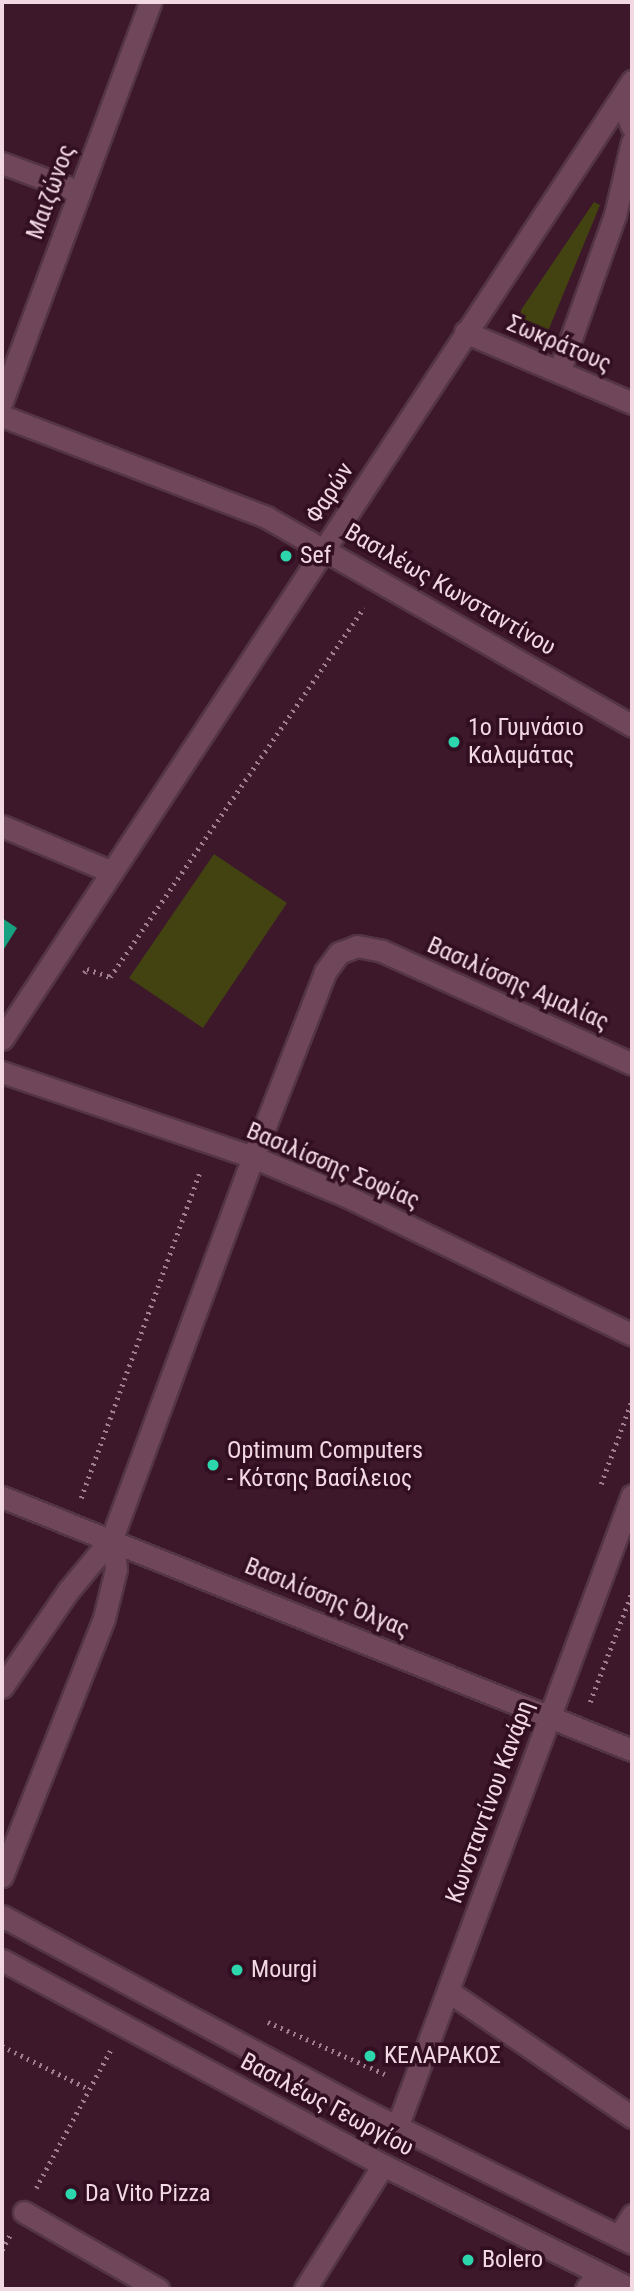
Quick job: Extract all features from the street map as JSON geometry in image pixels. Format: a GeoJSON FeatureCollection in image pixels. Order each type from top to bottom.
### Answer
{"type":"FeatureCollection","features":[{"type":"Feature","properties":{"kind":"street","name":"Μαιζώνος"},"geometry":{"type":"LineString","coordinates":[[2,401],[150,2]]}},
{"type":"Feature","properties":{"kind":"street","name":"Φαρών"},"geometry":{"type":"LineString","coordinates":[[2,1038],[632,81]]}},
{"type":"Feature","properties":{"kind":"street"},"geometry":{"type":"LineString","coordinates":[[621,100],[632,127]]}},
{"type":"Feature","properties":{"kind":"street"},"geometry":{"type":"LineString","coordinates":[[559,372],[615,215],[632,142]]}},
{"type":"Feature","properties":{"kind":"street"},"geometry":{"type":"LineString","coordinates":[[2,163],[80,192]]}},
{"type":"Feature","properties":{"kind":"street","name":"Σωκράτους"},"geometry":{"type":"LineString","coordinates":[[465,332],[632,403]]}},
{"type":"Feature","properties":{"kind":"street","name":"Βασιλέως Κωνσταντίνου"},"geometry":{"type":"LineString","coordinates":[[2,416],[252,511],[326,548],[632,726]]}},
{"type":"Feature","properties":{"kind":"street"},"geometry":{"type":"LineString","coordinates":[[2,826],[112,872]]}},
{"type":"Feature","properties":{"kind":"street","name":"Βασιλίσσης Αμαλίας"},"geometry":{"type":"LineString","coordinates":[[253,1157],[325,972],[339,953],[357,946],[382,951],[632,1064]]}},
{"type":"Feature","properties":{"kind":"street","name":"Βασιλίσσης Σοφίας"},"geometry":{"type":"LineString","coordinates":[[2,1072],[253,1157],[344,1195],[632,1335]]}},
{"type":"Feature","properties":{"kind":"street"},"geometry":{"type":"LineString","coordinates":[[2,1687],[68,1591],[112,1538],[253,1157]]}},
{"type":"Feature","properties":{"kind":"street","name":"Κωνσταντίνου Κανάρη"},"geometry":{"type":"LineString","coordinates":[[397,2127],[632,1495]]}},
{"type":"Feature","properties":{"kind":"street","name":"Βασιλίσσης Όλγας"},"geometry":{"type":"LineString","coordinates":[[2,1497],[112,1538],[632,1750]]}},
{"type":"Feature","properties":{"kind":"street"},"geometry":{"type":"LineString","coordinates":[[2,1875],[104,1618],[116,1569],[112,1538]]}},
{"type":"Feature","properties":{"kind":"street","name":"Βασιλέως Γεωργίου"},"geometry":{"type":"LineString","coordinates":[[2,1916],[397,2127],[626,2240]]}},
{"type":"Feature","properties":{"kind":"street","name":"Βασιλέως Γεωργίου"},"geometry":{"type":"LineString","coordinates":[[2,1960],[592,2281],[631,2289]]}},
{"type":"Feature","properties":{"kind":"street"},"geometry":{"type":"LineString","coordinates":[[448,1991],[632,2117]]}},
{"type":"Feature","properties":{"kind":"street"},"geometry":{"type":"LineString","coordinates":[[305,2289],[383,2165]]}},
{"type":"Feature","properties":{"kind":"street"},"geometry":{"type":"LineString","coordinates":[[24,2212],[158,2289]]}},
{"type":"Feature","properties":{"kind":"street"},"geometry":{"type":"LineString","coordinates":[[626,2240],[632,2216]]}},
{"type":"Feature","properties":{"kind":"path"},"geometry":{"type":"LineString","coordinates":[[80,980],[87,969],[110,977],[365,608]]}},
{"type":"Feature","properties":{"kind":"path"},"geometry":{"type":"LineString","coordinates":[[79,1503],[203,1161]]}},
{"type":"Feature","properties":{"kind":"path"},"geometry":{"type":"LineString","coordinates":[[2,2250],[116,2039]]}},
{"type":"Feature","properties":{"kind":"path"},"geometry":{"type":"LineString","coordinates":[[2,2046],[89,2089]]}},
{"type":"Feature","properties":{"kind":"shaded area"},"geometry":{"type":"Polygon","coordinates":[[[594,202],[600,205],[546,336],[519,325],[521,310],[594,202]]]}},
{"type":"Feature","properties":{"kind":"shaded area"},"geometry":{"type":"Polygon","coordinates":[[[214,854],[287,903],[203,1028],[129,978],[214,854]]]}},
{"type":"Feature","properties":{"kind":"building"},"geometry":{"type":"Polygon","coordinates":[[[2,918],[17,928],[2,952],[2,918]]]}},
{"type":"Feature","properties":{"kind":"place","name":"Sef"},"geometry":{"type":"Point","coordinates":[286,556]}},
{"type":"Feature","properties":{"kind":"place","name":"1ο Γυμνάσιο Καλαμάτας"},"geometry":{"type":"Point","coordinates":[454,742]}},
{"type":"Feature","properties":{"kind":"place","name":"Optimum Computers - Κότσης Βασίλειος"},"geometry":{"type":"Point","coordinates":[213,1465]}},
{"type":"Feature","properties":{"kind":"place","name":"Mourgi"},"geometry":{"type":"Point","coordinates":[237,1970]}},
{"type":"Feature","properties":{"kind":"place","name":"ΚΕΛΑΡΑΚΟΣ"},"geometry":{"type":"Point","coordinates":[370,2056]}},
{"type":"Feature","properties":{"kind":"place","name":"Da Vito Pizza"},"geometry":{"type":"Point","coordinates":[71,2194]}},
{"type":"Feature","properties":{"kind":"place","name":"Bolero"},"geometry":{"type":"Point","coordinates":[468,2260]}}]}
